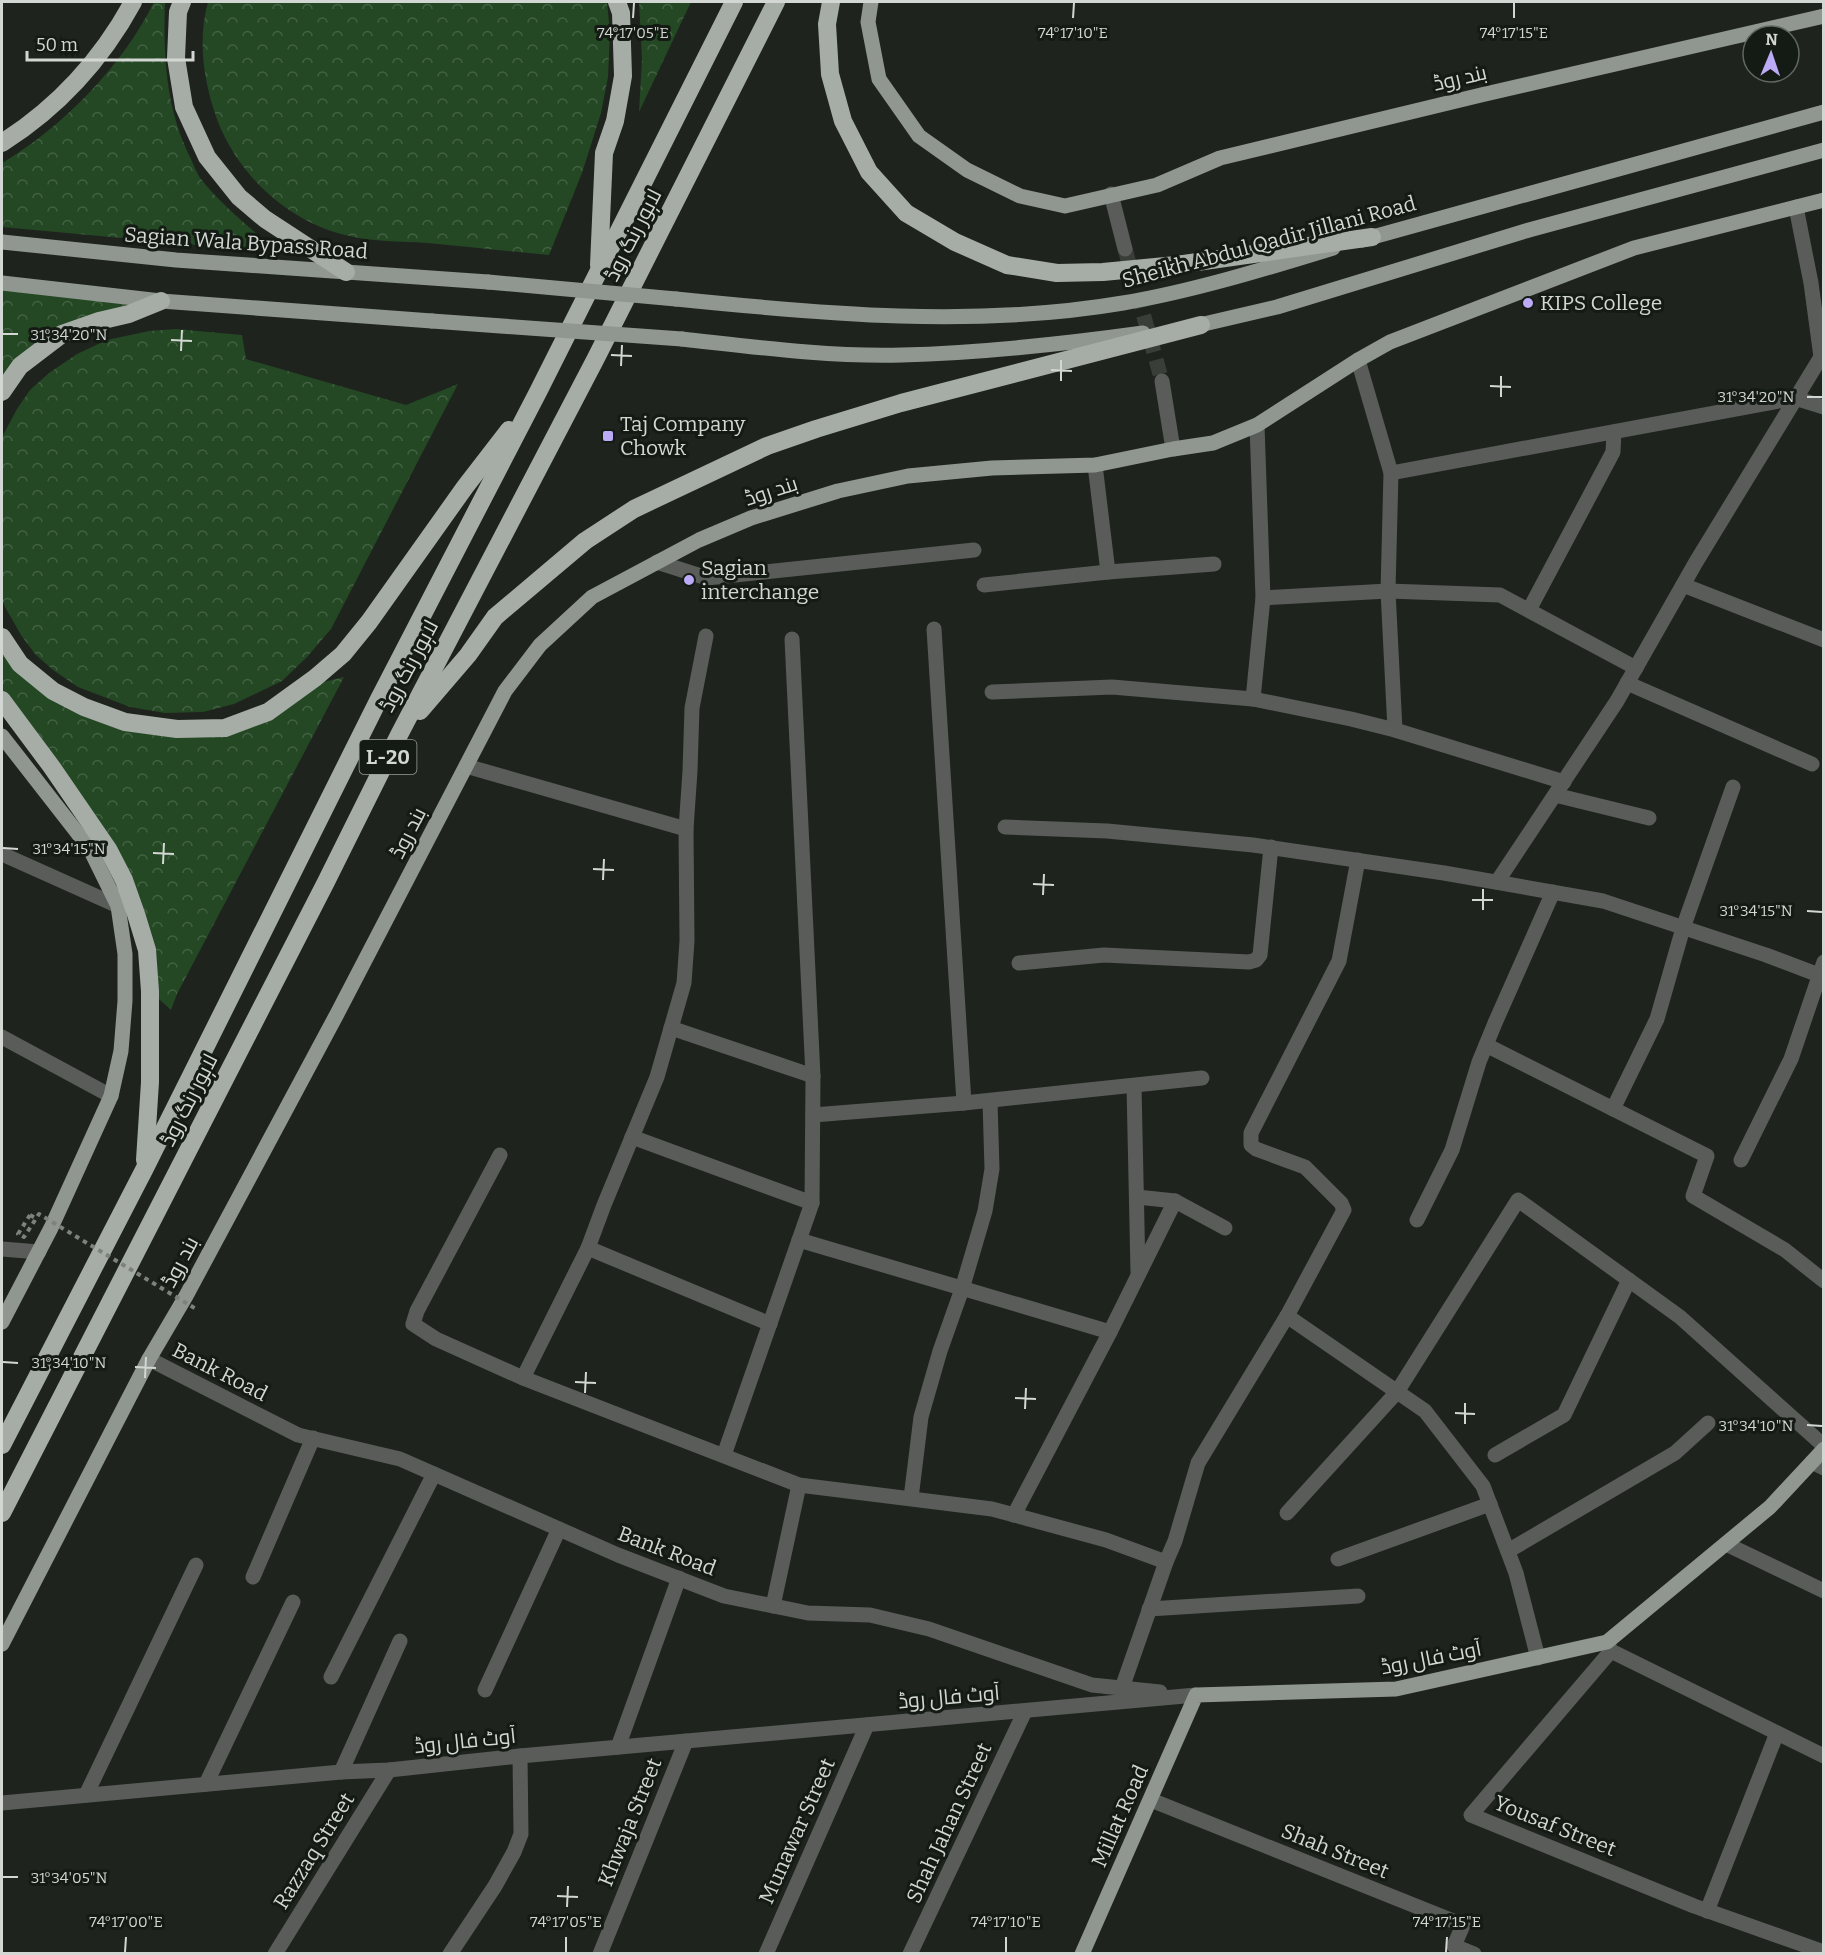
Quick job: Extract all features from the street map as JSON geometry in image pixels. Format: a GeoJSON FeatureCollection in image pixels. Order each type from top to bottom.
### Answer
{"type":"FeatureCollection","features":[{"type":"Feature","properties":{"kind":"highway"},"geometry":{"type":"LineString","coordinates":[[2,143],[48,109],[79,79],[121,24],[133,2]]}},
{"type":"Feature","properties":{"kind":"highway"},"geometry":{"type":"LineString","coordinates":[[182,2],[178,12],[176,57],[184,107],[207,157],[239,197],[265,219],[346,272]]}},
{"type":"Feature","properties":{"kind":"highway"},"geometry":{"type":"LineString","coordinates":[[599,270],[604,153],[615,121],[623,76],[621,13],[617,2]]}},
{"type":"Feature","properties":{"kind":"highway","name":"لاہور رنگ روڈ"},"geometry":{"type":"LineString","coordinates":[[2,1445],[145,1168],[379,699],[538,392],[734,2]]}},
{"type":"Feature","properties":{"kind":"highway","name":"لاہور رنگ روڈ"},"geometry":{"type":"LineString","coordinates":[[2,1513],[399,735],[589,371],[777,2]]}},
{"type":"Feature","properties":{"kind":"highway"},"geometry":{"type":"LineString","coordinates":[[831,2],[827,24],[830,74],[843,121],[869,172],[906,213],[955,242],[1007,265],[1057,273],[1103,272],[1176,265],[1372,237]]}},
{"type":"Feature","properties":{"kind":"highway"},"geometry":{"type":"LineString","coordinates":[[2,392],[20,366],[62,334],[99,321],[129,314],[161,301]]}},
{"type":"Feature","properties":{"kind":"highway"},"geometry":{"type":"LineString","coordinates":[[399,735],[468,655],[495,617],[585,541],[634,509],[767,446],[816,429],[901,403],[1201,325]]}},
{"type":"Feature","properties":{"kind":"highway"},"geometry":{"type":"LineString","coordinates":[[2,637],[20,664],[52,691],[84,708],[125,722],[177,729],[225,728],[268,712],[315,678],[343,654],[369,622],[465,487],[538,392]]}},
{"type":"Feature","properties":{"kind":"highway"},"geometry":{"type":"LineString","coordinates":[[2,700],[108,849],[124,880],[147,950],[150,991],[150,1082],[145,1168]]}},
{"type":"Feature","properties":{"kind":"main road","name":"بند روڈ"},"geometry":{"type":"LineString","coordinates":[[871,2],[868,22],[879,79],[919,136],[967,170],[1020,196],[1065,206],[1157,185],[1220,158],[1824,16]]}},
{"type":"Feature","properties":{"kind":"main road","name":"Sheikh Abdul Qadir Jillani Road"},"geometry":{"type":"LineString","coordinates":[[488,282],[840,314],[929,316],[1059,312],[1124,303],[1216,282],[1824,112]]}},
{"type":"Feature","properties":{"kind":"main road"},"geometry":{"type":"LineString","coordinates":[[2,284],[161,301],[682,339],[802,351],[901,355],[1019,348],[1201,325],[1277,307],[1528,230],[1824,150]]}},
{"type":"Feature","properties":{"kind":"main road","name":"بند روڈ"},"geometry":{"type":"LineString","coordinates":[[2,1644],[149,1359],[186,1296],[337,1014],[505,691],[540,645],[592,597],[699,540],[751,518],[838,491],[908,476],[992,468],[1095,465],[1213,443],[1257,425],[1390,342],[1634,248],[1824,200]]}},
{"type":"Feature","properties":{"kind":"main road","name":"Sagian Wala Bypass Road"},"geometry":{"type":"LineString","coordinates":[[2,242],[176,260],[488,282]]}},
{"type":"Feature","properties":{"kind":"main road"},"geometry":{"type":"LineString","coordinates":[[2,736],[90,849],[118,906],[125,954],[125,1001],[121,1051],[111,1096],[39,1252],[2,1322]]}},
{"type":"Feature","properties":{"kind":"main road","name":"آوٹ فال روڈ"},"geometry":{"type":"LineString","coordinates":[[1196,1695],[1396,1689],[1538,1658],[1609,1646],[1818,1465],[1824,1448]]}},
{"type":"Feature","properties":{"kind":"main road","name":"Millat Road"},"geometry":{"type":"LineString","coordinates":[[1082,1953],[1196,1695]]}},
{"type":"Feature","properties":{"kind":"street"},"geometry":{"type":"LineString","coordinates":[[1111,194],[1125,249]]}},
{"type":"Feature","properties":{"kind":"street"},"geometry":{"type":"LineString","coordinates":[[1497,882],[1627,683],[1683,585],[1821,357],[1811,284],[1796,207]]}},
{"type":"Feature","properties":{"kind":"street"},"geometry":{"type":"LineString","coordinates":[[1358,360],[1391,473],[1388,591],[1395,730]]}},
{"type":"Feature","properties":{"kind":"street"},"geometry":{"type":"LineString","coordinates":[[1162,381],[1173,449]]}},
{"type":"Feature","properties":{"kind":"street"},"geometry":{"type":"LineString","coordinates":[[1391,473],[1795,398],[1824,407]]}},
{"type":"Feature","properties":{"kind":"street"},"geometry":{"type":"LineString","coordinates":[[1253,699],[1263,598],[1257,425]]}},
{"type":"Feature","properties":{"kind":"street"},"geometry":{"type":"LineString","coordinates":[[1529,610],[1613,452],[1614,432]]}},
{"type":"Feature","properties":{"kind":"street"},"geometry":{"type":"LineString","coordinates":[[1095,465],[1108,572]]}},
{"type":"Feature","properties":{"kind":"street"},"geometry":{"type":"LineString","coordinates":[[657,562],[707,578],[974,550]]}},
{"type":"Feature","properties":{"kind":"street"},"geometry":{"type":"LineString","coordinates":[[984,585],[1214,564]]}},
{"type":"Feature","properties":{"kind":"street"},"geometry":{"type":"LineString","coordinates":[[1683,585],[1824,640]]}},
{"type":"Feature","properties":{"kind":"street"},"geometry":{"type":"LineString","coordinates":[[1263,598],[1388,591],[1500,595],[1636,668]]}},
{"type":"Feature","properties":{"kind":"street"},"geometry":{"type":"LineString","coordinates":[[934,629],[964,1103]]}},
{"type":"Feature","properties":{"kind":"street"},"geometry":{"type":"LineString","coordinates":[[523,1378],[588,1248],[657,1077],[684,983],[687,941],[686,829],[692,708],[706,636]]}},
{"type":"Feature","properties":{"kind":"street"},"geometry":{"type":"LineString","coordinates":[[724,1455],[812,1203],[813,1076],[792,639]]}},
{"type":"Feature","properties":{"kind":"street"},"geometry":{"type":"LineString","coordinates":[[1627,683],[1812,764]]}},
{"type":"Feature","properties":{"kind":"street"},"geometry":{"type":"LineString","coordinates":[[992,692],[1112,687],[1253,699],[1395,730],[1649,818]]}},
{"type":"Feature","properties":{"kind":"street"},"geometry":{"type":"LineString","coordinates":[[465,766],[686,829]]}},
{"type":"Feature","properties":{"kind":"street"},"geometry":{"type":"LineString","coordinates":[[1613,1109],[1657,1019],[1683,928],[1733,787]]}},
{"type":"Feature","properties":{"kind":"street"},"geometry":{"type":"LineString","coordinates":[[1005,827],[1107,831],[1271,847],[1497,882],[1603,901],[1822,971],[1791,1059],[1741,1160]]}},
{"type":"Feature","properties":{"kind":"street"},"geometry":{"type":"LineString","coordinates":[[1019,963],[1104,955],[1249,962],[1256,960],[1260,955],[1271,847]]}},
{"type":"Feature","properties":{"kind":"street"},"geometry":{"type":"LineString","coordinates":[[2,854],[118,906]]}},
{"type":"Feature","properties":{"kind":"street"},"geometry":{"type":"LineString","coordinates":[[1122,1688],[1175,1541],[1198,1462],[1287,1316],[1344,1210],[1341,1203],[1305,1167],[1256,1149],[1251,1145],[1251,1133],[1339,961],[1358,860]]}},
{"type":"Feature","properties":{"kind":"street"},"geometry":{"type":"LineString","coordinates":[[1417,1220],[1452,1150],[1486,1045],[1553,892]]}},
{"type":"Feature","properties":{"kind":"street"},"geometry":{"type":"LineString","coordinates":[[671,1028],[813,1076]]}},
{"type":"Feature","properties":{"kind":"street"},"geometry":{"type":"LineString","coordinates":[[2,1037],[111,1096]]}},
{"type":"Feature","properties":{"kind":"street"},"geometry":{"type":"LineString","coordinates":[[1486,1045],[1707,1156],[1693,1196],[1785,1250],[1824,1281]]}},
{"type":"Feature","properties":{"kind":"street"},"geometry":{"type":"LineString","coordinates":[[813,1115],[990,1101],[1203,1078]]}},
{"type":"Feature","properties":{"kind":"street"},"geometry":{"type":"LineString","coordinates":[[1134,1086],[1138,1275]]}},
{"type":"Feature","properties":{"kind":"street"},"geometry":{"type":"LineString","coordinates":[[911,1498],[921,1417],[940,1351],[962,1290],[984,1211],[992,1169],[990,1101]]}},
{"type":"Feature","properties":{"kind":"street"},"geometry":{"type":"LineString","coordinates":[[632,1137],[812,1203]]}},
{"type":"Feature","properties":{"kind":"street"},"geometry":{"type":"LineString","coordinates":[[500,1155],[417,1311],[413,1324],[436,1339],[523,1378],[799,1485],[992,1509],[1106,1540],[1166,1562]]}},
{"type":"Feature","properties":{"kind":"street"},"geometry":{"type":"LineString","coordinates":[[1137,1197],[1175,1201],[1225,1228]]}},
{"type":"Feature","properties":{"kind":"street"},"geometry":{"type":"LineString","coordinates":[[1287,1513],[1397,1392],[1518,1200],[1680,1317],[1824,1448]]}},
{"type":"Feature","properties":{"kind":"street"},"geometry":{"type":"LineString","coordinates":[[1014,1515],[1110,1332],[1175,1201]]}},
{"type":"Feature","properties":{"kind":"street"},"geometry":{"type":"LineString","coordinates":[[799,1240],[1110,1332]]}},
{"type":"Feature","properties":{"kind":"street"},"geometry":{"type":"LineString","coordinates":[[588,1248],[770,1323]]}},
{"type":"Feature","properties":{"kind":"street"},"geometry":{"type":"LineString","coordinates":[[2,1249],[39,1252]]}},
{"type":"Feature","properties":{"kind":"street"},"geometry":{"type":"LineString","coordinates":[[1495,1455],[1564,1415],[1629,1280]]}},
{"type":"Feature","properties":{"kind":"street"},"geometry":{"type":"LineString","coordinates":[[1287,1316],[1425,1411],[1483,1486],[1516,1573],[1538,1658]]}},
{"type":"Feature","properties":{"kind":"street","name":"Bank Road"},"geometry":{"type":"LineString","coordinates":[[149,1359],[298,1435],[399,1459],[618,1555],[724,1596],[808,1612],[870,1615],[929,1629],[1092,1685],[1196,1695]]}},
{"type":"Feature","properties":{"kind":"street"},"geometry":{"type":"LineString","coordinates":[[1508,1551],[1675,1452],[1708,1423]]}},
{"type":"Feature","properties":{"kind":"street"},"geometry":{"type":"LineString","coordinates":[[253,1576],[313,1438]]}},
{"type":"Feature","properties":{"kind":"street"},"geometry":{"type":"LineString","coordinates":[[331,1677],[434,1474]]}},
{"type":"Feature","properties":{"kind":"street"},"geometry":{"type":"LineString","coordinates":[[773,1606],[799,1485]]}},
{"type":"Feature","properties":{"kind":"street"},"geometry":{"type":"LineString","coordinates":[[1338,1559],[1490,1504]]}},
{"type":"Feature","properties":{"kind":"street"},"geometry":{"type":"LineString","coordinates":[[485,1690],[559,1529]]}},
{"type":"Feature","properties":{"kind":"street"},"geometry":{"type":"LineString","coordinates":[[1726,1544],[1824,1591]]}},
{"type":"Feature","properties":{"kind":"street"},"geometry":{"type":"LineString","coordinates":[[86,1795],[196,1565]]}},
{"type":"Feature","properties":{"kind":"street"},"geometry":{"type":"LineString","coordinates":[[618,1747],[679,1578]]}},
{"type":"Feature","properties":{"kind":"street"},"geometry":{"type":"LineString","coordinates":[[1149,1609],[1358,1596]]}},
{"type":"Feature","properties":{"kind":"street"},"geometry":{"type":"LineString","coordinates":[[206,1784],[293,1602]]}},
{"type":"Feature","properties":{"kind":"street"},"geometry":{"type":"LineString","coordinates":[[341,1772],[400,1641]]}},
{"type":"Feature","properties":{"kind":"street"},"geometry":{"type":"LineString","coordinates":[[1609,1646],[1824,1756]]}},
{"type":"Feature","properties":{"kind":"street","name":"Yousaf Street"},"geometry":{"type":"LineString","coordinates":[[1609,1646],[1471,1815],[1707,1911],[1823,1951]]}},
{"type":"Feature","properties":{"kind":"street","name":"آوٹ فال روڈ"},"geometry":{"type":"LineString","coordinates":[[2,1803],[341,1772],[389,1770],[520,1756],[1196,1695]]}},
{"type":"Feature","properties":{"kind":"street","name":"Shah Jahan Street"},"geometry":{"type":"LineString","coordinates":[[910,1953],[1025,1711]]}},
{"type":"Feature","properties":{"kind":"street","name":"Munawar Street"},"geometry":{"type":"LineString","coordinates":[[766,1953],[867,1725]]}},
{"type":"Feature","properties":{"kind":"street"},"geometry":{"type":"LineString","coordinates":[[1707,1911],[1777,1733]]}},
{"type":"Feature","properties":{"kind":"street","name":"Khwaja Street"},"geometry":{"type":"LineString","coordinates":[[600,1953],[686,1741]]}},
{"type":"Feature","properties":{"kind":"street"},"geometry":{"type":"LineString","coordinates":[[450,1953],[495,1886],[521,1834],[520,1756]]}},
{"type":"Feature","properties":{"kind":"street","name":"Razzaq Street"},"geometry":{"type":"LineString","coordinates":[[275,1953],[389,1770]]}},
{"type":"Feature","properties":{"kind":"street","name":"Shah Street"},"geometry":{"type":"LineString","coordinates":[[1151,1800],[1463,1925],[1454,1946],[1467,1952]]}},
{"type":"Feature","properties":{"kind":"path"},"geometry":{"type":"LineString","coordinates":[[30,1215],[18,1234],[24,1238],[39,1214],[195,1309]]}},
{"type":"Feature","properties":{"kind":"green space"},"geometry":{"type":"Polygon","coordinates":[[[154,2],[165,2],[166,62],[171,102],[183,140],[197,172],[236,216],[275,250],[2,227],[2,163],[47,132],[89,93],[126,49],[154,2]]]}},
{"type":"Feature","properties":{"kind":"green space"},"geometry":{"type":"Polygon","coordinates":[[[208,2],[607,2],[610,33],[608,77],[601,113],[582,173],[549,255],[355,237],[324,228],[286,208],[268,194],[239,161],[218,122],[209,93],[204,62],[203,32],[208,2]]]}},
{"type":"Feature","properties":{"kind":"green space"},"geometry":{"type":"Polygon","coordinates":[[[639,2],[691,2],[639,112],[642,59],[639,2]]]}},
{"type":"Feature","properties":{"kind":"green space"},"geometry":{"type":"Polygon","coordinates":[[[2,283],[161,301],[62,334],[2,392],[2,283]]]}},
{"type":"Feature","properties":{"kind":"green space"},"geometry":{"type":"Polygon","coordinates":[[[176,329],[242,335],[246,359],[406,405],[458,384],[331,629],[307,657],[282,681],[234,704],[203,712],[165,713],[130,707],[78,687],[35,654],[21,635],[2,599],[2,437],[30,390],[49,373],[77,354],[107,340],[149,331],[176,329]]]}},
{"type":"Feature","properties":{"kind":"green space"},"geometry":{"type":"Polygon","coordinates":[[[2,655],[20,664],[84,708],[225,728],[303,687],[344,677],[177,994],[171,1010],[150,991],[124,880],[2,700],[2,655]]]}},
{"type":"Feature","properties":{"kind":"tunnel"},"geometry":{"type":"LineString","coordinates":[[1125,249],[1162,381]]}},
{"type":"Feature","properties":{"kind":"place","name":"KIPS College"},"geometry":{"type":"Point","coordinates":[1528,303]}},
{"type":"Feature","properties":{"kind":"place","name":"Taj Company Chowk"},"geometry":{"type":"Point","coordinates":[608,436]}},
{"type":"Feature","properties":{"kind":"place","name":"Sagian interchange"},"geometry":{"type":"Point","coordinates":[689,580]}}]}
